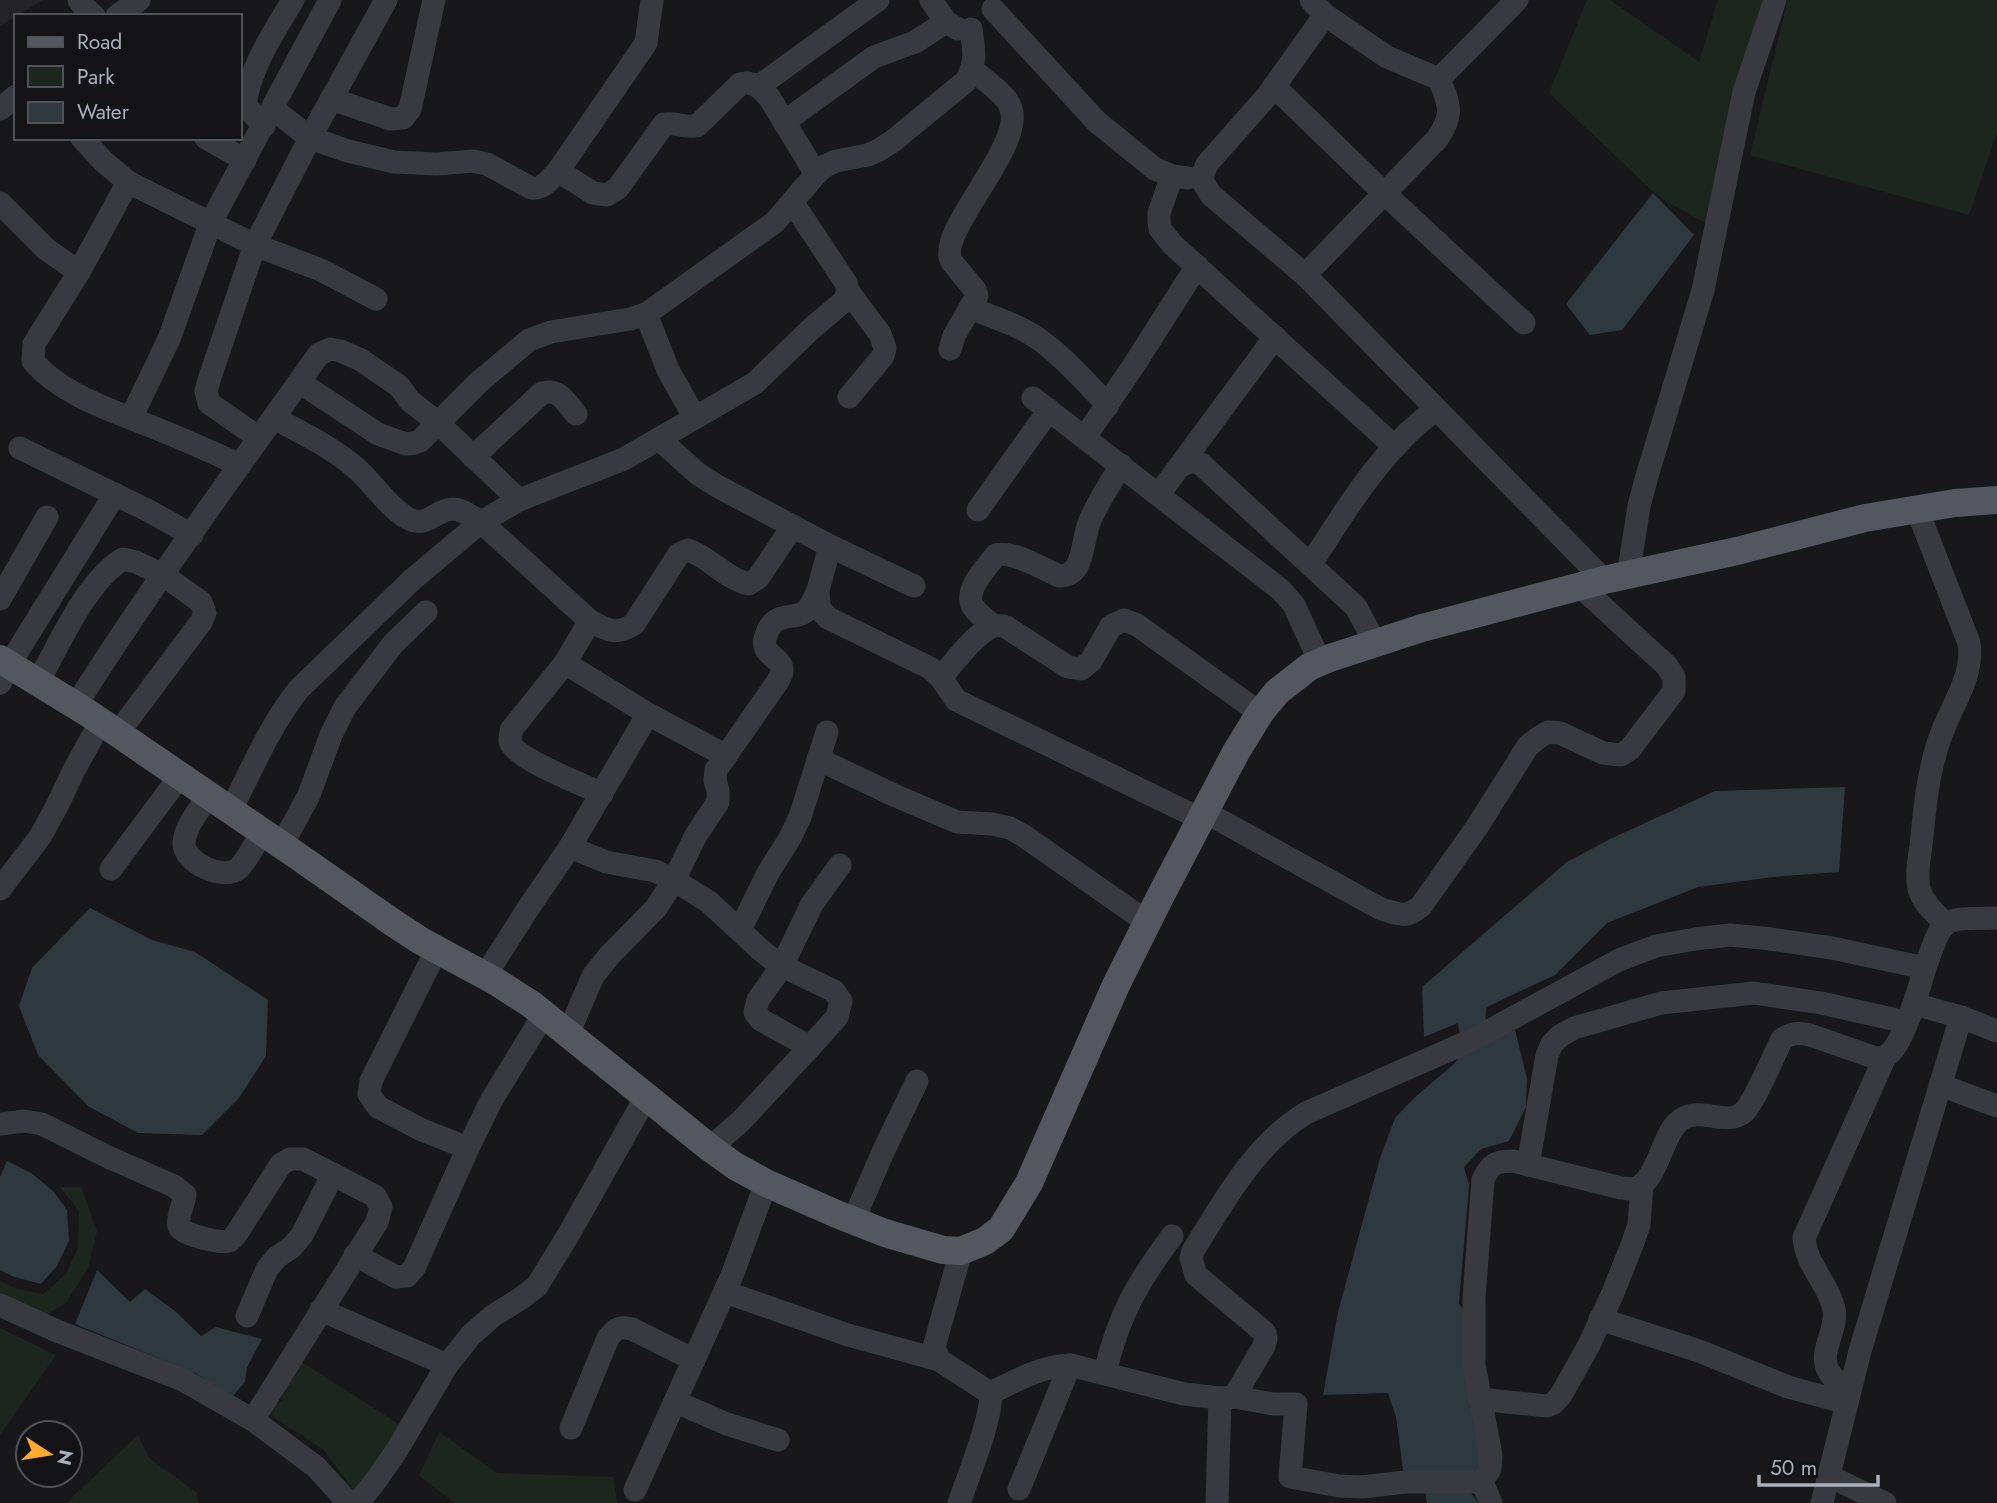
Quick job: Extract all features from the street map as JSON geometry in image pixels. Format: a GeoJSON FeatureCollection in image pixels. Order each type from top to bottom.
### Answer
{"type":"FeatureCollection","features":[{"type":"Feature","properties":{"kind":"main road"},"geometry":{"type":"LineString","coordinates":[[3,669],[38,682],[76,705],[391,922],[531,1004],[736,1166],[766,1183],[853,1221],[919,1244],[961,1251],[985,1241],[1001,1229],[1015,1209],[1116,985],[1236,752],[1260,713],[1277,692],[1310,667],[1422,628],[1604,581],[1865,518],[1997,500]]}},
{"type":"Feature","properties":{"kind":"street"},"geometry":{"type":"LineString","coordinates":[[79,0],[92,14]]}},
{"type":"Feature","properties":{"kind":"street"},"geometry":{"type":"LineString","coordinates":[[120,14],[139,0]]}},
{"type":"Feature","properties":{"kind":"street"},"geometry":{"type":"LineString","coordinates":[[293,0],[261,55],[246,92],[245,104],[310,138],[371,158],[437,164],[472,161],[487,164],[537,189],[558,171],[646,43],[652,0]]}},
{"type":"Feature","properties":{"kind":"street"},"geometry":{"type":"LineString","coordinates":[[131,418],[169,339],[211,222],[330,0]]}},
{"type":"Feature","properties":{"kind":"street"},"geometry":{"type":"LineString","coordinates":[[260,438],[209,403],[206,391],[256,245],[310,138],[386,0]]}},
{"type":"Feature","properties":{"kind":"street"},"geometry":{"type":"LineString","coordinates":[[331,99],[391,119],[403,118],[410,109],[434,0]]}},
{"type":"Feature","properties":{"kind":"street"},"geometry":{"type":"LineString","coordinates":[[759,86],[878,0]]}},
{"type":"Feature","properties":{"kind":"street"},"geometry":{"type":"LineString","coordinates":[[931,0],[946,22],[961,30],[971,29],[997,5],[1097,122],[1155,169],[1172,176],[1201,179]]}},
{"type":"Feature","properties":{"kind":"street"},"geometry":{"type":"LineString","coordinates":[[1439,79],[1517,0]]}},
{"type":"Feature","properties":{"kind":"street"},"geometry":{"type":"LineString","coordinates":[[1604,581],[1639,506],[1703,290],[1744,92],[1775,0]]}},
{"type":"Feature","properties":{"kind":"street"},"geometry":{"type":"LineString","coordinates":[[1201,179],[1207,163],[1275,86],[1318,7],[1387,57],[1439,79],[1450,110],[1446,126],[1437,139],[1305,275]]}},
{"type":"Feature","properties":{"kind":"street"},"geometry":{"type":"LineString","coordinates":[[784,122],[874,57],[915,42],[946,22]]}},
{"type":"Feature","properties":{"kind":"street"},"geometry":{"type":"LineString","coordinates":[[299,382],[378,434],[406,444],[420,441],[480,381],[529,340],[551,332],[646,314],[775,222],[825,166],[836,161],[868,155],[893,141],[965,81],[975,58],[971,29]]}},
{"type":"Feature","properties":{"kind":"street"},"geometry":{"type":"LineString","coordinates":[[950,349],[977,293],[952,262],[948,250],[1013,124],[1009,102],[972,69]]}},
{"type":"Feature","properties":{"kind":"street"},"geometry":{"type":"LineString","coordinates":[[558,171],[593,193],[607,195],[618,188],[664,124],[688,128],[697,126],[740,84],[750,83],[759,86],[769,97],[816,173]]}},
{"type":"Feature","properties":{"kind":"street"},"geometry":{"type":"LineString","coordinates":[[1275,86],[1384,193],[1524,323]]}},
{"type":"Feature","properties":{"kind":"street"},"geometry":{"type":"LineString","coordinates":[[0,109],[14,98]]}},
{"type":"Feature","properties":{"kind":"street"},"geometry":{"type":"LineString","coordinates":[[84,140],[128,183],[256,245],[321,270],[376,299]]}},
{"type":"Feature","properties":{"kind":"street"},"geometry":{"type":"LineString","coordinates":[[210,140],[245,160]]}},
{"type":"Feature","properties":{"kind":"street"},"geometry":{"type":"LineString","coordinates":[[1172,176],[1160,213],[1160,229],[1173,245],[1395,447]]}},
{"type":"Feature","properties":{"kind":"street"},"geometry":{"type":"LineString","coordinates":[[818,590],[819,608],[828,618],[930,668],[942,678],[956,700],[1203,816],[1381,909],[1400,914],[1411,914],[1421,906],[1477,827],[1528,746],[1538,738],[1548,732],[1560,733],[1604,753],[1621,755],[1630,749],[1674,691],[1674,677],[1604,581],[1305,275],[1211,195],[1201,179]]}},
{"type":"Feature","properties":{"kind":"street"},"geometry":{"type":"LineString","coordinates":[[128,183],[79,272],[34,344],[33,361],[42,372],[60,385],[240,465]]}},
{"type":"Feature","properties":{"kind":"street"},"geometry":{"type":"LineString","coordinates":[[793,203],[846,283],[848,291],[880,334],[885,348],[883,356],[849,397]]}},
{"type":"Feature","properties":{"kind":"street"},"geometry":{"type":"LineString","coordinates":[[4,216],[79,272]]}},
{"type":"Feature","properties":{"kind":"street"},"geometry":{"type":"LineString","coordinates":[[1085,437],[1197,266]]}},
{"type":"Feature","properties":{"kind":"street"},"geometry":{"type":"LineString","coordinates":[[426,612],[393,644],[345,707],[331,735],[309,795],[272,838],[239,868],[228,874],[217,874],[189,858],[184,847],[186,833],[220,803],[286,705],[299,689],[413,579],[481,522],[519,500],[624,459],[755,383],[844,301],[848,291]]}},
{"type":"Feature","properties":{"kind":"street"},"geometry":{"type":"LineString","coordinates":[[970,308],[1018,327],[1040,340],[1108,405]]}},
{"type":"Feature","properties":{"kind":"street"},"geometry":{"type":"LineString","coordinates":[[646,314],[668,370],[695,418]]}},
{"type":"Feature","properties":{"kind":"street"},"geometry":{"type":"LineString","coordinates":[[1159,495],[1275,337]]}},
{"type":"Feature","properties":{"kind":"street"},"geometry":{"type":"LineString","coordinates":[[76,705],[129,622],[299,382],[319,355],[330,349],[361,360],[384,374],[519,500]]}},
{"type":"Feature","properties":{"kind":"street"},"geometry":{"type":"LineString","coordinates":[[473,457],[542,393],[551,391],[559,394],[576,414]]}},
{"type":"Feature","properties":{"kind":"street"},"geometry":{"type":"LineString","coordinates":[[978,510],[1041,404],[1281,590],[1294,605],[1320,662]]}},
{"type":"Feature","properties":{"kind":"street"},"geometry":{"type":"LineString","coordinates":[[1310,565],[1349,505],[1395,447],[1436,409]]}},
{"type":"Feature","properties":{"kind":"street"},"geometry":{"type":"LineString","coordinates":[[274,418],[334,452],[357,469],[405,517],[416,522],[429,520],[450,509],[464,511],[481,522],[590,621],[608,630],[622,631],[634,624],[679,554],[688,550],[699,554],[738,582],[749,584],[758,578],[793,526]]}},
{"type":"Feature","properties":{"kind":"street"},"geometry":{"type":"LineString","coordinates":[[659,439],[698,474],[830,546],[914,586]]}},
{"type":"Feature","properties":{"kind":"street"},"geometry":{"type":"LineString","coordinates":[[20,448],[192,535]]}},
{"type":"Feature","properties":{"kind":"street"},"geometry":{"type":"LineString","coordinates":[[1179,467],[1191,461],[1201,464],[1356,607],[1375,643]]}},
{"type":"Feature","properties":{"kind":"street"},"geometry":{"type":"LineString","coordinates":[[992,625],[975,609],[970,595],[996,555],[1001,553],[1017,557],[1059,576],[1071,573],[1077,566],[1096,508],[1122,465]]}},
{"type":"Feature","properties":{"kind":"street"},"geometry":{"type":"LineString","coordinates":[[3,669],[115,494]]}},
{"type":"Feature","properties":{"kind":"street"},"geometry":{"type":"LineString","coordinates":[[1917,509],[1969,643],[1971,657],[1967,675],[1942,731],[1934,757],[1927,787],[1918,873],[1919,888],[1926,902],[1945,923]]}},
{"type":"Feature","properties":{"kind":"street"},"geometry":{"type":"LineString","coordinates":[[0,599],[47,517]]}},
{"type":"Feature","properties":{"kind":"street"},"geometry":{"type":"LineString","coordinates":[[568,1034],[593,976],[656,908],[674,880],[696,835],[718,802],[716,770],[778,681],[782,671],[780,663],[764,646],[766,636],[776,620],[807,610],[818,590],[830,546]]}},
{"type":"Feature","properties":{"kind":"street"},"geometry":{"type":"LineString","coordinates":[[0,889],[40,837],[73,772],[201,622],[205,612],[201,602],[163,575],[123,559],[113,565],[84,600],[38,682]]}},
{"type":"Feature","properties":{"kind":"street"},"geometry":{"type":"LineString","coordinates":[[942,678],[982,631],[992,625],[1001,624],[1068,667],[1081,669],[1091,661],[1111,626],[1124,620],[1137,625],[1260,713]]}},
{"type":"Feature","properties":{"kind":"street"},"geometry":{"type":"LineString","coordinates":[[590,621],[565,663],[511,730],[510,740],[515,750],[552,772],[580,782],[602,794]]}},
{"type":"Feature","properties":{"kind":"street"},"geometry":{"type":"LineString","coordinates":[[565,663],[648,714],[726,756]]}},
{"type":"Feature","properties":{"kind":"street"},"geometry":{"type":"LineString","coordinates":[[485,976],[570,847],[648,714]]}},
{"type":"Feature","properties":{"kind":"street"},"geometry":{"type":"LineString","coordinates":[[740,930],[800,817],[827,732]]}},
{"type":"Feature","properties":{"kind":"street"},"geometry":{"type":"LineString","coordinates":[[818,759],[957,822],[1010,828],[1147,922]]}},
{"type":"Feature","properties":{"kind":"street"},"geometry":{"type":"LineString","coordinates":[[111,869],[180,776]]}},
{"type":"Feature","properties":{"kind":"street"},"geometry":{"type":"LineString","coordinates":[[570,847],[606,862],[647,869],[674,880],[709,902],[782,966],[834,990],[841,1001],[837,1017],[741,1121],[710,1148]]}},
{"type":"Feature","properties":{"kind":"street"},"geometry":{"type":"LineString","coordinates":[[810,1047],[761,1020],[755,1012],[758,1000],[782,966],[812,904],[841,865]]}},
{"type":"Feature","properties":{"kind":"street"},"geometry":{"type":"LineString","coordinates":[[1848,1398],[1827,1368],[1825,1357],[1834,1324],[1834,1308],[1805,1250],[1804,1238],[1885,1057],[1896,1046],[1937,934],[1945,923],[1954,919],[1997,918]]}},
{"type":"Feature","properties":{"kind":"street"},"geometry":{"type":"LineString","coordinates":[[1217,1503],[1227,1397],[1264,1346],[1266,1339],[1265,1333],[1196,1275],[1191,1258],[1234,1185],[1271,1142],[1291,1122],[1306,1112],[1474,1039],[1619,960],[1656,946],[1695,939],[1730,936],[1763,938],[1832,948],[1916,996],[1997,1031]]}},
{"type":"Feature","properties":{"kind":"street"},"geometry":{"type":"LineString","coordinates":[[437,949],[371,1081],[369,1094],[378,1107],[422,1130],[468,1148]]}},
{"type":"Feature","properties":{"kind":"street"},"geometry":{"type":"LineString","coordinates":[[1528,1165],[1547,1055],[1560,1036],[1574,1028],[1661,1003],[1754,993],[1821,1003],[1916,996]]}},
{"type":"Feature","properties":{"kind":"street"},"geometry":{"type":"LineString","coordinates":[[355,1255],[396,1277],[407,1276],[414,1268],[491,1101],[544,1014]]}},
{"type":"Feature","properties":{"kind":"street"},"geometry":{"type":"LineString","coordinates":[[1822,1503],[1860,1351],[1961,1017]]}},
{"type":"Feature","properties":{"kind":"street"},"geometry":{"type":"LineString","coordinates":[[990,1393],[1042,1369],[1070,1364],[1184,1394],[1296,1404],[1290,1477],[1339,1486],[1362,1487],[1405,1482],[1487,1493],[1491,1455],[1474,1364],[1474,1298],[1483,1180],[1489,1166],[1499,1161],[1513,1161],[1633,1189],[1643,1185],[1650,1176],[1668,1136],[1685,1117],[1699,1114],[1724,1118],[1743,1112],[1782,1039],[1790,1034],[1810,1034],[1876,1058],[1885,1057]]}},
{"type":"Feature","properties":{"kind":"street"},"geometry":{"type":"LineString","coordinates":[[853,1221],[917,1081]]}},
{"type":"Feature","properties":{"kind":"street"},"geometry":{"type":"LineString","coordinates":[[1940,1085],[1997,1106]]}},
{"type":"Feature","properties":{"kind":"street"},"geometry":{"type":"LineString","coordinates":[[358,1503],[397,1450],[447,1365],[471,1335],[494,1315],[537,1286],[646,1097]]}},
{"type":"Feature","properties":{"kind":"street"},"geometry":{"type":"LineString","coordinates":[[0,1124],[24,1121],[42,1124],[174,1186],[184,1195],[178,1224],[181,1229],[219,1242],[229,1241],[237,1233],[281,1164],[290,1159],[303,1159],[375,1196],[381,1207],[377,1222],[253,1420]]}},
{"type":"Feature","properties":{"kind":"street"},"geometry":{"type":"LineString","coordinates":[[247,1315],[267,1269],[302,1235],[333,1174]]}},
{"type":"Feature","properties":{"kind":"street"},"geometry":{"type":"LineString","coordinates":[[635,1490],[725,1292],[766,1183]]}},
{"type":"Feature","properties":{"kind":"street"},"geometry":{"type":"LineString","coordinates":[[1479,1399],[1547,1406],[1555,1403],[1589,1345],[1632,1245],[1639,1225],[1643,1185]]}},
{"type":"Feature","properties":{"kind":"street"},"geometry":{"type":"LineString","coordinates":[[1105,1373],[1110,1351],[1130,1299],[1145,1271],[1172,1236]]}},
{"type":"Feature","properties":{"kind":"street"},"geometry":{"type":"LineString","coordinates":[[939,1360],[934,1347],[936,1337],[961,1251]]}},
{"type":"Feature","properties":{"kind":"street"},"geometry":{"type":"LineString","coordinates":[[725,1292],[848,1335],[939,1360],[990,1393],[992,1400],[989,1415],[959,1503]]}},
{"type":"Feature","properties":{"kind":"street"},"geometry":{"type":"LineString","coordinates":[[0,1305],[57,1331],[183,1380],[253,1420],[316,1466],[349,1503]]}},
{"type":"Feature","properties":{"kind":"street"},"geometry":{"type":"LineString","coordinates":[[321,1310],[447,1365]]}},
{"type":"Feature","properties":{"kind":"street"},"geometry":{"type":"LineString","coordinates":[[1601,1319],[1699,1351],[1788,1387],[1848,1398]]}},
{"type":"Feature","properties":{"kind":"street"},"geometry":{"type":"LineString","coordinates":[[571,1428],[614,1329],[621,1326],[632,1329],[694,1360]]}},
{"type":"Feature","properties":{"kind":"street"},"geometry":{"type":"LineString","coordinates":[[1019,1489],[1070,1364]]}},
{"type":"Feature","properties":{"kind":"street"},"geometry":{"type":"LineString","coordinates":[[676,1402],[727,1424],[778,1440]]}},
{"type":"Feature","properties":{"kind":"street"},"geometry":{"type":"LineString","coordinates":[[1829,1476],[1885,1503]]}},
{"type":"Feature","properties":{"kind":"shaded area"},"geometry":{"type":"Polygon","coordinates":[[[0,0],[43,0],[20,14],[14,14],[14,18],[0,26],[0,0]]]}},
{"type":"Feature","properties":{"kind":"green space"},"geometry":{"type":"Polygon","coordinates":[[[1587,0],[1610,0],[1699,62],[1718,0],[1770,0],[1707,224],[1659,197],[1549,93],[1587,0]]]}},
{"type":"Feature","properties":{"kind":"green space"},"geometry":{"type":"Polygon","coordinates":[[[1788,0],[1997,0],[1997,131],[1969,215],[1750,155],[1788,0]]]}},
{"type":"Feature","properties":{"kind":"green space"},"geometry":{"type":"Polygon","coordinates":[[[60,1187],[81,1187],[97,1231],[88,1268],[66,1303],[47,1314],[0,1295],[0,1281],[14,1288],[43,1294],[66,1274],[78,1248],[79,1211],[60,1187]]]}},
{"type":"Feature","properties":{"kind":"green space"},"geometry":{"type":"Polygon","coordinates":[[[0,1328],[56,1355],[0,1435],[0,1328]]]}},
{"type":"Feature","properties":{"kind":"green space"},"geometry":{"type":"Polygon","coordinates":[[[294,1357],[402,1426],[356,1494],[324,1450],[263,1410],[282,1401],[282,1378],[294,1357]]]}},
{"type":"Feature","properties":{"kind":"green space"},"geometry":{"type":"Polygon","coordinates":[[[439,1432],[497,1473],[613,1477],[617,1503],[455,1503],[419,1476],[439,1432]]]}},
{"type":"Feature","properties":{"kind":"green space"},"geometry":{"type":"Polygon","coordinates":[[[138,1435],[149,1458],[197,1493],[198,1503],[66,1503],[84,1489],[84,1486],[138,1435]]]}},
{"type":"Feature","properties":{"kind":"water"},"geometry":{"type":"Polygon","coordinates":[[[1653,193],[1694,235],[1622,330],[1590,335],[1566,304],[1653,193]]]}},
{"type":"Feature","properties":{"kind":"water"},"geometry":{"type":"Polygon","coordinates":[[[1845,787],[1839,872],[1698,887],[1607,923],[1555,975],[1463,1021],[1424,1037],[1422,987],[1567,862],[1610,839],[1715,791],[1845,787]]]}},
{"type":"Feature","properties":{"kind":"water"},"geometry":{"type":"Polygon","coordinates":[[[90,908],[152,940],[195,952],[268,1000],[266,1056],[239,1098],[202,1135],[138,1133],[88,1106],[38,1055],[19,1006],[32,968],[90,908]]]}},
{"type":"Feature","properties":{"kind":"water"},"geometry":{"type":"Polygon","coordinates":[[[1515,1030],[1527,1079],[1526,1107],[1509,1141],[1481,1149],[1464,1167],[1469,1185],[1459,1303],[1471,1323],[1481,1418],[1481,1477],[1404,1477],[1396,1417],[1388,1393],[1323,1395],[1338,1312],[1380,1158],[1395,1118],[1455,1063],[1465,1049],[1515,1030]]]}},
{"type":"Feature","properties":{"kind":"water"},"geometry":{"type":"Polygon","coordinates":[[[7,1161],[31,1173],[53,1191],[67,1210],[69,1241],[57,1266],[41,1284],[14,1277],[0,1270],[0,1177],[7,1161]]]}},
{"type":"Feature","properties":{"kind":"water"},"geometry":{"type":"Polygon","coordinates":[[[97,1270],[130,1302],[145,1289],[175,1311],[201,1336],[216,1327],[262,1339],[247,1367],[245,1382],[232,1397],[195,1373],[75,1324],[97,1270]]]}},
{"type":"Feature","properties":{"kind":"water"},"geometry":{"type":"Polygon","coordinates":[[[1425,1489],[1468,1489],[1478,1503],[1427,1503],[1425,1489]]]}},
{"type":"Feature","properties":{"kind":"waterway"},"geometry":{"type":"LineString","coordinates":[[1480,980],[1473,1003],[1472,1021],[1484,1062]]}}]}
